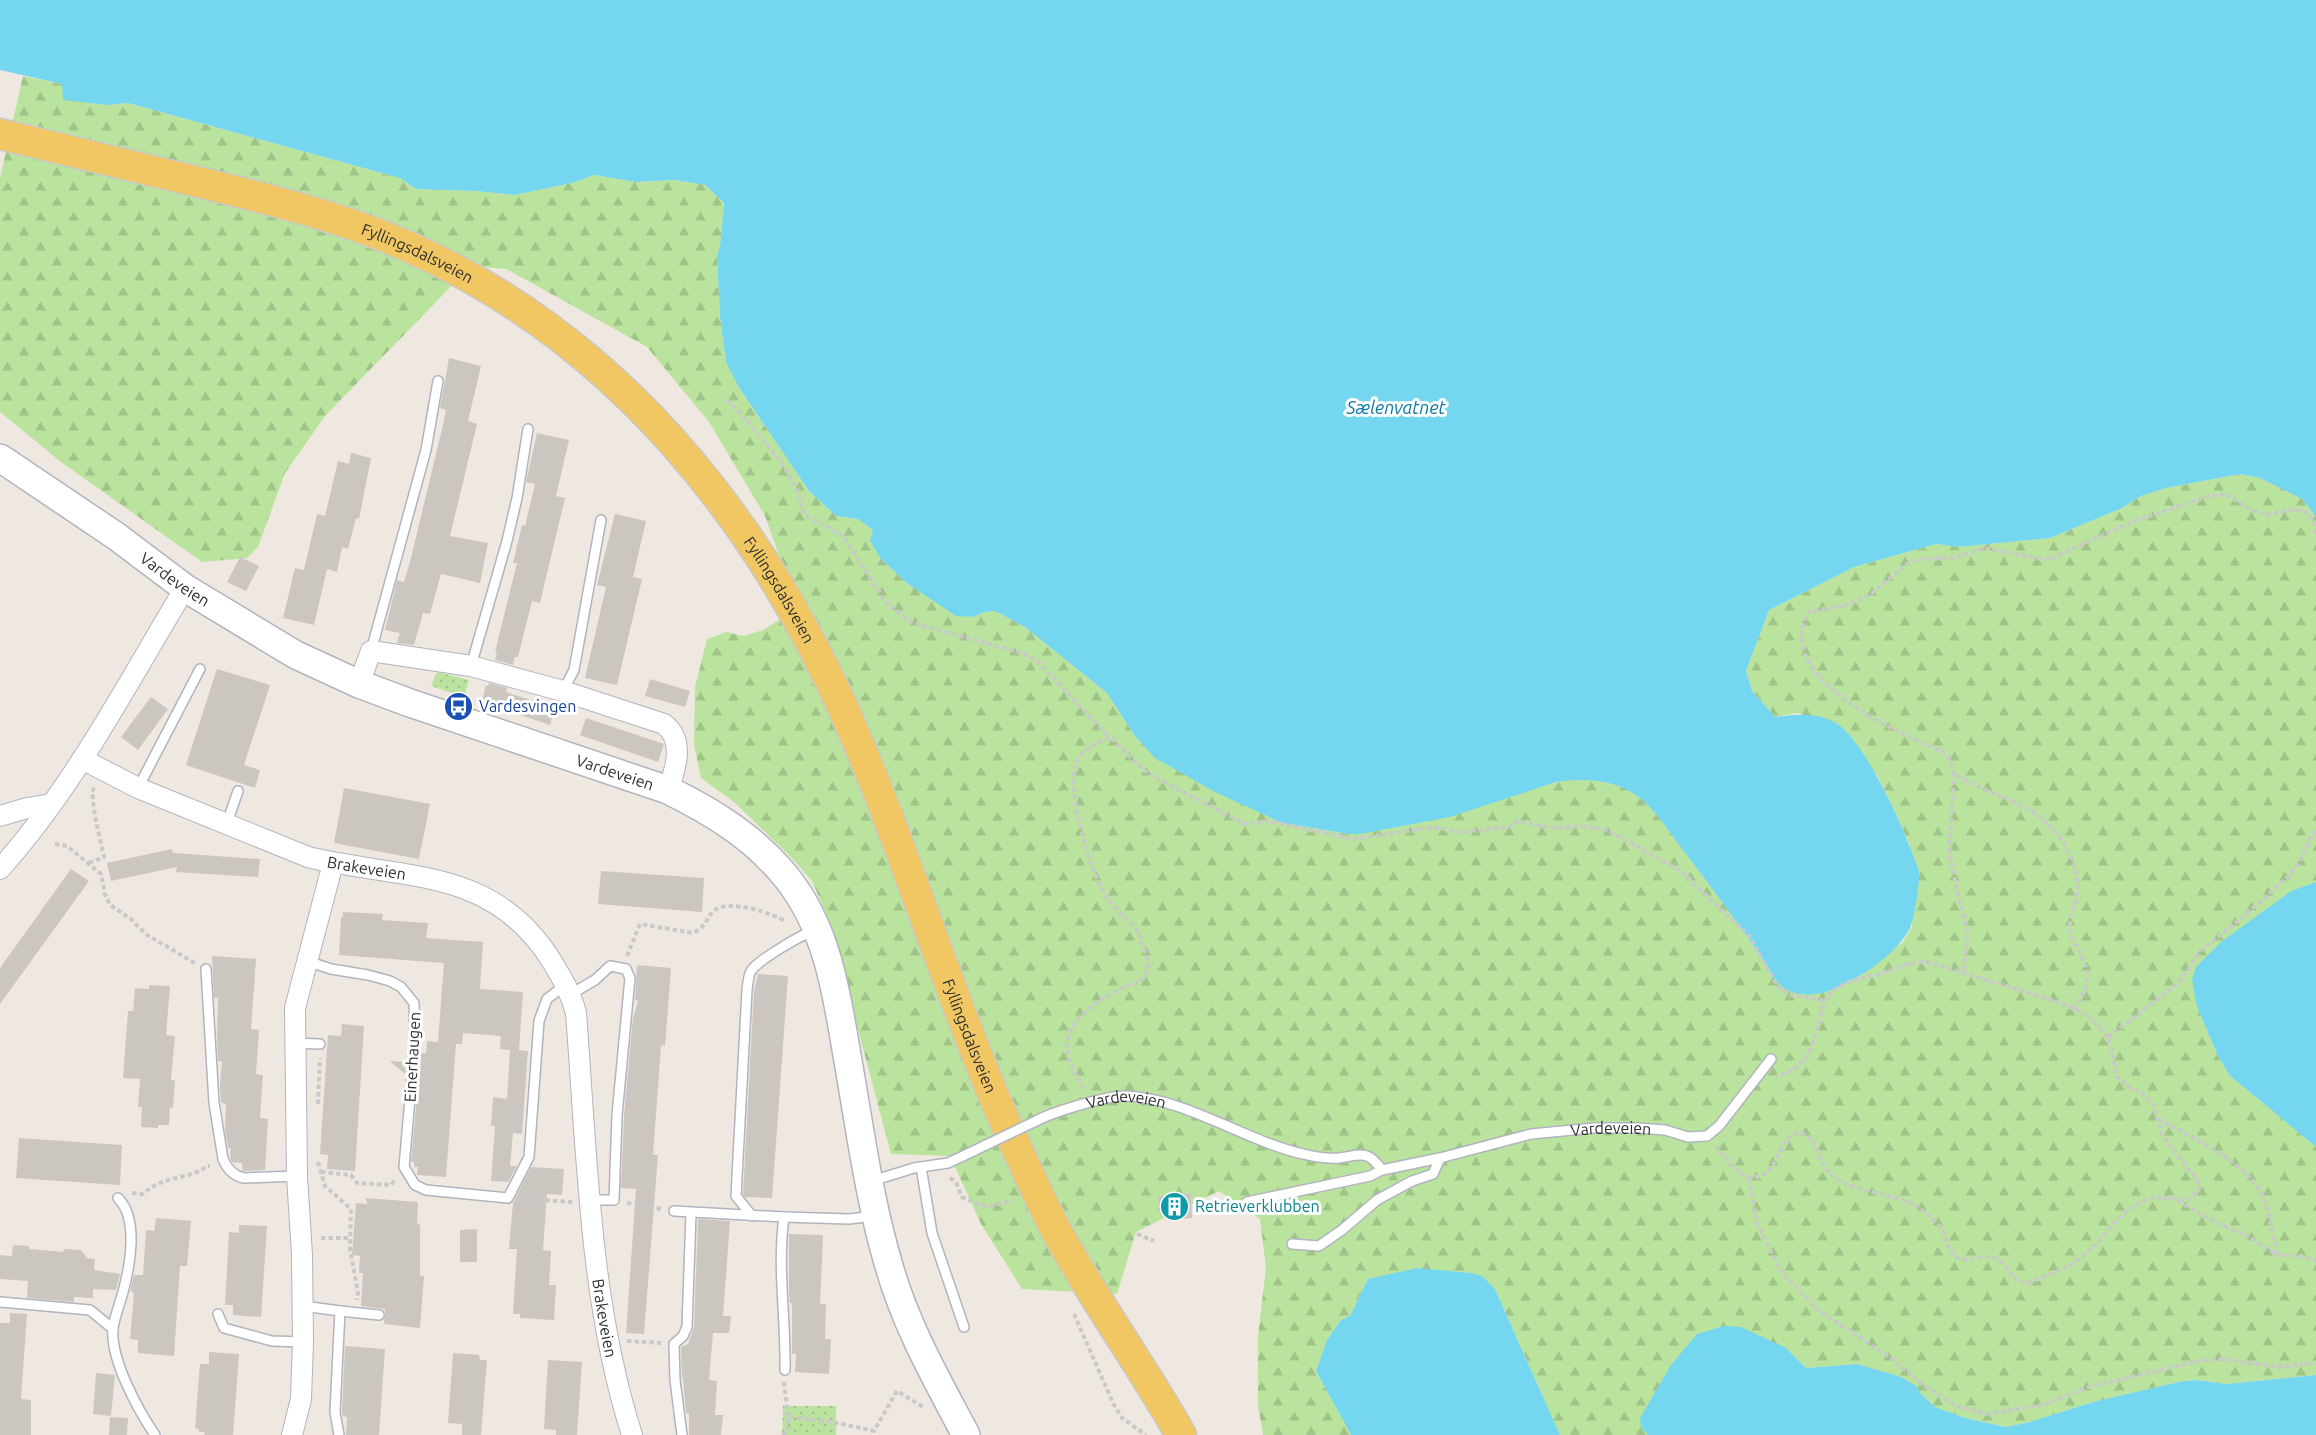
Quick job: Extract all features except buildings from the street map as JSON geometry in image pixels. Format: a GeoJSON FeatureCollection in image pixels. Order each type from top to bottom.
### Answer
{"type":"FeatureCollection","features":[{"type":"Feature","properties":{"kind":"main road","name":"Fyllingsdalsveien"},"geometry":{"type":"LineString","coordinates":[[0,134],[310,211],[409,247],[508,300],[574,346],[612,378],[682,452],[708,482],[740,526],[769,568],[794,611],[847,718],[928,924],[961,1016],[1037,1193],[1082,1274],[1157,1392],[1181,1435]]}},
{"type":"Feature","properties":{"kind":"main road","name":"Vardeveien"},"geometry":{"type":"LineString","coordinates":[[0,458],[116,536],[185,588],[296,655],[410,704],[668,790],[705,808],[733,826],[765,854],[787,878],[801,898],[810,932],[826,952],[837,996],[870,1182],[889,1265],[902,1307],[925,1358],[966,1435]]}},
{"type":"Feature","properties":{"kind":"street"},"geometry":{"type":"LineString","coordinates":[[0,869],[24,842],[81,759],[185,588]]}},
{"type":"Feature","properties":{"kind":"street","name":"Vardeveien"},"geometry":{"type":"LineString","coordinates":[[371,651],[471,666],[563,691],[664,724],[674,731],[676,741],[676,768],[668,790]]}},
{"type":"Feature","properties":{"kind":"street"},"geometry":{"type":"LineString","coordinates":[[359,684],[371,651]]}},
{"type":"Feature","properties":{"kind":"street","name":"Brakeveien"},"geometry":{"type":"LineString","coordinates":[[81,759],[138,788],[308,857],[413,875],[456,885],[491,900],[529,930],[568,989],[576,1013],[598,1273],[620,1395],[632,1435]]}},
{"type":"Feature","properties":{"kind":"street"},"geometry":{"type":"LineString","coordinates":[[0,816],[51,804]]}},
{"type":"Feature","properties":{"kind":"street"},"geometry":{"type":"LineString","coordinates":[[292,1435],[301,1399],[303,1342],[297,1176],[295,1008],[333,863]]}},
{"type":"Feature","properties":{"kind":"lane"},"geometry":{"type":"LineString","coordinates":[[371,651],[426,450],[438,381]]}},
{"type":"Feature","properties":{"kind":"lane"},"geometry":{"type":"LineString","coordinates":[[471,666],[507,541],[517,498],[528,429]]}},
{"type":"Feature","properties":{"kind":"lane"},"geometry":{"type":"LineString","coordinates":[[563,691],[574,670],[602,520]]}},
{"type":"Feature","properties":{"kind":"lane"},"geometry":{"type":"LineString","coordinates":[[138,788],[200,669]]}},
{"type":"Feature","properties":{"kind":"lane"},"geometry":{"type":"LineString","coordinates":[[227,823],[238,791]]}},
{"type":"Feature","properties":{"kind":"lane"},"geometry":{"type":"LineString","coordinates":[[752,1216],[736,1196],[748,983],[752,970],[810,932]]}},
{"type":"Feature","properties":{"kind":"lane","name":"Einerhaugen"},"geometry":{"type":"LineString","coordinates":[[307,961],[330,969],[390,981],[401,987],[414,1003],[415,1041],[404,1167]]}},
{"type":"Feature","properties":{"kind":"lane"},"geometry":{"type":"LineString","coordinates":[[404,1167],[415,1185],[420,1188],[508,1198],[529,1157],[539,1021],[547,999],[595,980],[607,968],[621,968],[626,969],[630,978],[617,1115],[614,1200],[591,1200]]}},
{"type":"Feature","properties":{"kind":"lane"},"geometry":{"type":"LineString","coordinates":[[206,969],[214,1103],[223,1159],[231,1171],[244,1178],[297,1176]]}},
{"type":"Feature","properties":{"kind":"lane"},"geometry":{"type":"LineString","coordinates":[[294,1043],[321,1044]]}},
{"type":"Feature","properties":{"kind":"lane"},"geometry":{"type":"LineString","coordinates":[[1707,1136],[1719,1126],[1771,1059]]}},
{"type":"Feature","properties":{"kind":"lane","name":"Vardeveien"},"geometry":{"type":"LineString","coordinates":[[870,1182],[921,1167],[948,1163],[1036,1121],[1089,1104],[1124,1096],[1152,1100],[1191,1111],[1300,1154],[1325,1158],[1365,1154],[1374,1158],[1382,1170]]}},
{"type":"Feature","properties":{"kind":"lane","name":"Vardeveien"},"geometry":{"type":"LineString","coordinates":[[1247,1202],[1370,1176],[1382,1170],[1440,1158],[1531,1134],[1594,1128],[1638,1128],[1665,1130],[1688,1137],[1707,1136]]}},
{"type":"Feature","properties":{"kind":"lane"},"geometry":{"type":"LineString","coordinates":[[1292,1244],[1319,1246],[1377,1200],[1412,1181],[1433,1174],[1440,1158]]}},
{"type":"Feature","properties":{"kind":"lane"},"geometry":{"type":"LineString","coordinates":[[921,1167],[932,1233],[964,1327]]}},
{"type":"Feature","properties":{"kind":"lane"},"geometry":{"type":"LineString","coordinates":[[118,1198],[128,1212],[131,1238],[124,1288],[113,1329],[118,1359],[128,1387],[141,1414],[155,1435]]}},
{"type":"Feature","properties":{"kind":"lane"},"geometry":{"type":"LineString","coordinates":[[674,1211],[690,1214],[849,1220],[877,1215]]}},
{"type":"Feature","properties":{"kind":"lane"},"geometry":{"type":"LineString","coordinates":[[682,1435],[675,1380],[674,1344],[687,1327],[690,1214]]}},
{"type":"Feature","properties":{"kind":"lane"},"geometry":{"type":"LineString","coordinates":[[784,1217],[783,1317],[786,1339],[784,1370]]}},
{"type":"Feature","properties":{"kind":"lane"},"geometry":{"type":"LineString","coordinates":[[0,1302],[90,1310],[113,1329]]}},
{"type":"Feature","properties":{"kind":"lane"},"geometry":{"type":"LineString","coordinates":[[303,1306],[379,1315]]}},
{"type":"Feature","properties":{"kind":"lane"},"geometry":{"type":"LineString","coordinates":[[339,1435],[335,1412],[340,1311]]}},
{"type":"Feature","properties":{"kind":"lane"},"geometry":{"type":"LineString","coordinates":[[218,1314],[224,1329],[272,1341],[303,1342]]}},
{"type":"Feature","properties":{"kind":"path"},"geometry":{"type":"LineString","coordinates":[[727,400],[740,413],[796,486],[802,510],[806,516],[842,536],[887,604],[913,623],[1022,652],[1036,660],[1110,737],[1145,771],[1158,779],[1245,824],[1268,822],[1353,840],[1434,827],[1460,832],[1510,827],[1518,822],[1551,828],[1582,826],[1607,830],[1681,871],[1707,894],[1749,936],[1778,987],[1792,995],[1825,1000]]}},
{"type":"Feature","properties":{"kind":"path"},"geometry":{"type":"LineString","coordinates":[[1963,974],[1968,935],[1949,855],[1954,773],[1951,761],[1943,752],[1871,718],[1845,700],[1820,677],[1803,652],[1800,636],[1809,612],[1850,604],[1872,593],[1907,564],[1919,559],[1953,558],[1985,548],[2050,559],[2134,521],[2209,496],[2226,494],[2253,511],[2268,515],[2287,510],[2304,511],[2314,522],[2316,537]]}},
{"type":"Feature","properties":{"kind":"path"},"geometry":{"type":"LineString","coordinates":[[1089,1104],[1067,1052],[1068,1036],[1074,1023],[1098,1003],[1117,990],[1140,981],[1146,976],[1148,966],[1142,938],[1135,927],[1117,912],[1102,890],[1078,822],[1073,776],[1077,761],[1087,748],[1110,737]]}},
{"type":"Feature","properties":{"kind":"path"},"geometry":{"type":"LineString","coordinates":[[1954,773],[1972,785],[2038,814],[2055,829],[2069,851],[2078,888],[2070,927],[2071,937],[2089,976],[2086,988],[2074,1009]]}},
{"type":"Feature","properties":{"kind":"path"},"geometry":{"type":"LineString","coordinates":[[89,862],[104,857],[94,812]]}},
{"type":"Feature","properties":{"kind":"path"},"geometry":{"type":"LineString","coordinates":[[2108,1037],[2179,983],[2202,949],[2288,877],[2300,861],[2309,840],[2316,831]]}},
{"type":"Feature","properties":{"kind":"path"},"geometry":{"type":"LineString","coordinates":[[55,844],[68,846],[101,874],[110,905],[131,919],[147,935],[206,969]]}},
{"type":"Feature","properties":{"kind":"path"},"geometry":{"type":"LineString","coordinates":[[621,968],[640,924],[693,933],[707,923],[712,912],[722,906],[766,912],[810,932]]}},
{"type":"Feature","properties":{"kind":"path"},"geometry":{"type":"LineString","coordinates":[[1707,1136],[1740,1174],[1749,1178],[1761,1177],[1772,1169],[1785,1142],[1792,1135],[1802,1133],[1809,1137],[1815,1146],[1826,1171],[1838,1180],[1908,1202],[1919,1208],[1940,1227],[1949,1250],[1957,1257],[1966,1260],[1994,1257],[2003,1263],[2013,1277],[2020,1282],[2029,1283],[2082,1257],[2119,1217],[2137,1204],[2151,1198],[2178,1201],[2190,1199],[2199,1189],[2197,1179],[2162,1134],[2154,1106],[2145,1095],[2127,1086],[2117,1077],[2108,1037],[2086,1014],[2055,1001],[1928,962],[1915,962],[1882,973],[1857,978],[1839,987],[1825,1000],[1814,1042],[1794,1071],[1776,1077],[1757,1078]]}},
{"type":"Feature","properties":{"kind":"path"},"geometry":{"type":"LineString","coordinates":[[318,1110],[321,1044]]}},
{"type":"Feature","properties":{"kind":"path"},"geometry":{"type":"LineString","coordinates":[[2158,1119],[2198,1141],[2244,1171],[2254,1181],[2265,1203],[2277,1254]]}},
{"type":"Feature","properties":{"kind":"path"},"geometry":{"type":"LineString","coordinates":[[316,1154],[321,1179],[325,1186],[351,1209],[350,1250],[358,1292],[356,1313]]}},
{"type":"Feature","properties":{"kind":"path"},"geometry":{"type":"LineString","coordinates":[[133,1192],[142,1194],[152,1185],[200,1171],[207,1166],[231,1171]]}},
{"type":"Feature","properties":{"kind":"path"},"geometry":{"type":"LineString","coordinates":[[321,1172],[351,1175],[357,1183],[391,1185],[404,1167]]}},
{"type":"Feature","properties":{"kind":"path"},"geometry":{"type":"LineString","coordinates":[[921,1167],[934,1170],[956,1182],[962,1197],[981,1207],[993,1207],[1013,1200]]}},
{"type":"Feature","properties":{"kind":"path"},"geometry":{"type":"LineString","coordinates":[[1749,1178],[1757,1223],[1782,1273],[1818,1310],[1894,1360],[1919,1382],[1956,1406],[1986,1414],[2042,1405],[2092,1386],[2199,1361],[2223,1359],[2277,1367],[2316,1363]]}},
{"type":"Feature","properties":{"kind":"path"},"geometry":{"type":"LineString","coordinates":[[1008,1190],[1018,1210]]}},
{"type":"Feature","properties":{"kind":"path"},"geometry":{"type":"LineString","coordinates":[[508,1198],[583,1203],[591,1200]]}},
{"type":"Feature","properties":{"kind":"path"},"geometry":{"type":"LineString","coordinates":[[614,1200],[674,1211]]}},
{"type":"Feature","properties":{"kind":"path"},"geometry":{"type":"LineString","coordinates":[[2178,1201],[2221,1225],[2246,1235],[2277,1254],[2300,1256],[2316,1261]]}},
{"type":"Feature","properties":{"kind":"path"},"geometry":{"type":"LineString","coordinates":[[1137,1234],[1154,1241]]}},
{"type":"Feature","properties":{"kind":"path"},"geometry":{"type":"LineString","coordinates":[[301,1238],[350,1238]]}},
{"type":"Feature","properties":{"kind":"path"},"geometry":{"type":"LineString","coordinates":[[1069,1304],[1113,1403],[1122,1418],[1146,1435]]}},
{"type":"Feature","properties":{"kind":"path"},"geometry":{"type":"LineString","coordinates":[[609,1339],[674,1344]]}},
{"type":"Feature","properties":{"kind":"path"},"geometry":{"type":"LineString","coordinates":[[782,1435],[788,1431],[784,1370]]}},
{"type":"Feature","properties":{"kind":"path"},"geometry":{"type":"LineString","coordinates":[[788,1417],[833,1422],[875,1433],[897,1391],[937,1415],[950,1405]]}},
{"type":"Feature","properties":{"kind":"green space"},"geometry":{"type":"Polygon","coordinates":[[[23,76],[62,84],[108,105],[128,103],[400,178],[416,189],[515,195],[576,182],[594,175],[636,182],[674,180],[705,185],[724,203],[717,255],[720,317],[726,362],[738,386],[809,491],[836,516],[858,519],[873,530],[870,541],[881,559],[908,584],[973,617],[995,611],[1025,627],[1107,693],[1135,736],[1282,823],[1360,834],[1573,778],[1617,785],[1631,791],[1660,818],[1730,912],[1773,977],[1836,989],[1863,974],[1903,942],[1912,926],[1910,845],[1877,775],[1849,735],[1838,724],[1797,713],[1775,717],[1752,691],[1746,671],[1769,610],[1854,567],[1936,544],[1959,547],[2050,538],[2122,508],[2141,496],[2166,488],[2240,474],[2260,478],[2302,499],[2316,517],[2316,882],[2291,891],[2197,1007],[2218,1056],[2229,1075],[2316,1147],[2316,1375],[2227,1384],[2195,1380],[2183,1381],[2093,1402],[2030,1422],[2006,1427],[1965,1418],[1935,1407],[1915,1386],[1901,1377],[1857,1364],[1806,1368],[1786,1348],[1641,1427],[1648,1435],[1560,1435],[1495,1289],[1368,1279],[1350,1316],[1341,1320],[1327,1340],[1316,1371],[1351,1435],[1263,1435],[1258,1405],[1258,1336],[1266,1268],[1260,1219],[1219,1191],[1136,1232],[1117,1294],[1022,1289],[981,1224],[950,1156],[891,1154],[829,920],[812,881],[788,854],[734,802],[701,778],[694,745],[695,687],[707,639],[726,632],[743,636],[763,630],[784,617],[792,593],[765,516],[709,422],[647,347],[506,269],[471,266],[325,416],[285,473],[258,547],[247,558],[202,562],[61,462],[0,412],[0,178],[23,76]]]}},
{"type":"Feature","properties":{"kind":"green space"},"geometry":{"type":"Polygon","coordinates":[[[437,672],[469,680],[464,697],[431,686],[437,672]]]}},
{"type":"Feature","properties":{"kind":"green space"},"geometry":{"type":"Polygon","coordinates":[[[783,1406],[836,1406],[836,1435],[782,1435],[783,1406]]]}},
{"type":"Feature","properties":{"kind":"water","name":"Sælenvatnet"},"geometry":{"type":"Polygon","coordinates":[[[0,0],[2316,0],[2316,517],[2302,499],[2260,478],[2240,474],[2166,488],[2141,496],[2122,508],[2050,538],[1959,547],[1936,544],[1854,567],[1769,610],[1746,671],[1752,691],[1775,717],[1814,715],[1829,719],[1847,732],[1881,784],[1908,841],[1919,872],[1911,925],[1904,938],[1891,952],[1860,976],[1838,988],[1823,993],[1800,994],[1786,989],[1776,981],[1739,925],[1659,818],[1639,797],[1623,788],[1595,781],[1556,782],[1450,817],[1360,834],[1282,823],[1215,792],[1155,758],[1135,736],[1107,693],[1025,627],[995,611],[973,617],[956,616],[908,584],[881,559],[870,541],[873,530],[858,519],[836,516],[809,491],[738,386],[726,362],[720,317],[717,255],[724,203],[705,185],[674,180],[636,182],[594,175],[576,182],[515,195],[416,189],[400,178],[128,103],[108,105],[63,100],[62,84],[0,70],[0,0]]]}},
{"type":"Feature","properties":{"kind":"water"},"geometry":{"type":"Polygon","coordinates":[[[2316,882],[2316,1147],[2229,1075],[2218,1056],[2197,1007],[2192,980],[2196,967],[2221,942],[2291,891],[2316,882]]]}},
{"type":"Feature","properties":{"kind":"water"},"geometry":{"type":"Polygon","coordinates":[[[1417,1268],[1471,1273],[1482,1276],[1495,1289],[1560,1435],[1351,1435],[1316,1371],[1327,1340],[1341,1320],[1350,1316],[1368,1279],[1417,1268]]]}},
{"type":"Feature","properties":{"kind":"water"},"geometry":{"type":"Polygon","coordinates":[[[1724,1326],[1741,1327],[1786,1348],[1806,1368],[1857,1364],[1901,1377],[1916,1386],[1935,1407],[1965,1418],[2006,1427],[2030,1422],[2093,1402],[2183,1381],[2195,1380],[2227,1384],[2316,1375],[2316,1435],[1648,1435],[1641,1427],[1640,1418],[1671,1365],[1697,1334],[1724,1326]]]}},
{"type":"Feature","properties":{"kind":"place","name":"Vardesvingen"},"geometry":{"type":"Point","coordinates":[458,706]}},
{"type":"Feature","properties":{"kind":"place","name":"Retrieverklubben"},"geometry":{"type":"Point","coordinates":[1174,1206]}}]}
